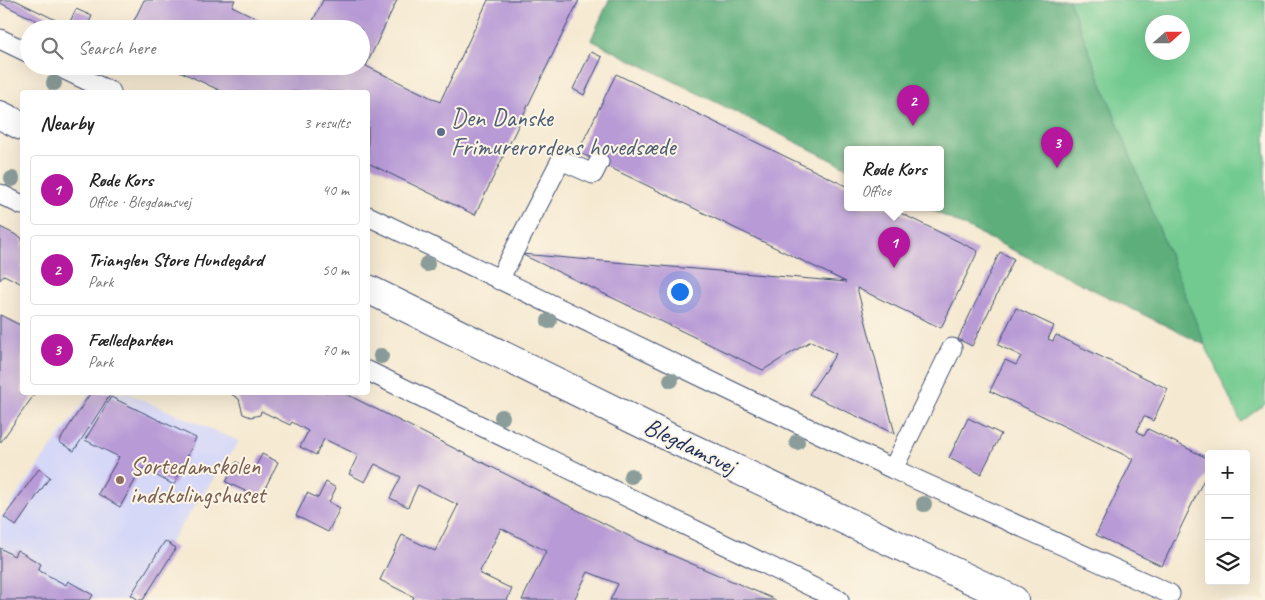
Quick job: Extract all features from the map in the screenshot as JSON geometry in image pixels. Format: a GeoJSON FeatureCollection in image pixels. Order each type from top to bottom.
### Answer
{"type":"FeatureCollection","features":[{"type":"Feature","properties":{"kind":"street"},"geometry":{"type":"LineString","coordinates":[[0,115],[20,125]]}},
{"type":"Feature","properties":{"kind":"street","name":"Blegdamsvej"},"geometry":{"type":"LineString","coordinates":[[370,290],[681,443],[1014,600]]}},
{"type":"Feature","properties":{"kind":"lane"},"geometry":{"type":"LineString","coordinates":[[0,39],[20,49]]}},
{"type":"Feature","properties":{"kind":"lane"},"geometry":{"type":"LineString","coordinates":[[76,75],[108,90]]}},
{"type":"Feature","properties":{"kind":"lane"},"geometry":{"type":"LineString","coordinates":[[499,280],[561,160],[593,174],[599,162]]}},
{"type":"Feature","properties":{"kind":"lane"},"geometry":{"type":"LineString","coordinates":[[0,194],[20,204]]}},
{"type":"Feature","properties":{"kind":"lane"},"geometry":{"type":"LineString","coordinates":[[370,217],[893,469],[1170,594]]}},
{"type":"Feature","properties":{"kind":"lane"},"geometry":{"type":"LineString","coordinates":[[893,469],[952,348]]}},
{"type":"Feature","properties":{"kind":"lane"},"geometry":{"type":"LineString","coordinates":[[370,372],[839,600]]}},
{"type":"Feature","properties":{"kind":"shaded area","name":"Sortedamskolen indskolingshuset"},"geometry":{"type":"Polygon","coordinates":[[[89,395],[132,395],[239,441],[131,600],[92,600],[0,547],[0,519],[89,395]]]}},
{"type":"Feature","properties":{"kind":"green space"},"geometry":{"type":"Polygon","coordinates":[[[609,0],[1265,0],[1265,404],[1241,422],[1205,345],[934,211],[944,211],[944,146],[844,146],[844,166],[591,40],[609,0]]]}},
{"type":"Feature","properties":{"kind":"green space"},"geometry":{"type":"Polygon","coordinates":[[[609,0],[1069,0],[1205,345],[934,211],[944,211],[944,146],[844,146],[844,166],[591,40],[609,0]]]}},
{"type":"Feature","properties":{"kind":"building"},"geometry":{"type":"Polygon","coordinates":[[[0,0],[15,0],[56,20],[35,20],[0,3],[0,0]]]}},
{"type":"Feature","properties":{"kind":"building"},"geometry":{"type":"Polygon","coordinates":[[[144,0],[235,0],[232,6],[261,20],[134,20],[144,0]]]}},
{"type":"Feature","properties":{"kind":"building","name":"Den Danske Frimurerordens hovedsæde"},"geometry":{"type":"Polygon","coordinates":[[[323,0],[397,0],[370,57],[370,20],[313,20],[323,0]]]}},
{"type":"Feature","properties":{"kind":"building","name":"Den Danske Frimurerordens hovedsæde"},"geometry":{"type":"Polygon","coordinates":[[[488,0],[579,0],[475,215],[370,164],[370,90],[219,90],[188,75],[370,75],[370,68],[440,102],[488,0]]]}},
{"type":"Feature","properties":{"kind":"building"},"geometry":{"type":"Polygon","coordinates":[[[76,9],[92,16],[90,20],[71,20],[76,9]]]}},
{"type":"Feature","properties":{"kind":"building"},"geometry":{"type":"Polygon","coordinates":[[[591,52],[602,57],[584,95],[573,89],[591,52]]]}},
{"type":"Feature","properties":{"kind":"building"},"geometry":{"type":"Polygon","coordinates":[[[616,74],[844,185],[844,211],[896,211],[978,251],[941,328],[857,288],[895,434],[809,394],[836,354],[811,341],[763,370],[521,254],[846,282],[578,152],[616,74]]]}},
{"type":"Feature","properties":{"kind":"building"},"geometry":{"type":"Polygon","coordinates":[[[0,227],[20,237],[20,283],[4,275],[0,280],[0,227]]]}},
{"type":"Feature","properties":{"kind":"building"},"geometry":{"type":"Polygon","coordinates":[[[1000,252],[1014,259],[972,346],[958,339],[1000,252]]]}},
{"type":"Feature","properties":{"kind":"building"},"geometry":{"type":"Polygon","coordinates":[[[1016,308],[1054,326],[1048,339],[1053,341],[1056,335],[1168,389],[1153,421],[1144,416],[1137,431],[1144,436],[1148,429],[1205,457],[1205,477],[1162,566],[1096,535],[1133,459],[990,391],[1005,360],[1016,365],[1021,356],[998,345],[1016,308]]]}},
{"type":"Feature","properties":{"kind":"building"},"geometry":{"type":"Polygon","coordinates":[[[0,315],[20,325],[20,395],[34,395],[0,443],[0,315]]]}},
{"type":"Feature","properties":{"kind":"building"},"geometry":{"type":"Polygon","coordinates":[[[89,395],[110,395],[74,451],[59,442],[89,395]]]}},
{"type":"Feature","properties":{"kind":"building"},"geometry":{"type":"Polygon","coordinates":[[[233,395],[348,395],[639,541],[776,600],[610,600],[618,584],[588,572],[574,600],[522,600],[546,551],[501,528],[479,573],[512,589],[507,600],[412,600],[414,597],[380,580],[402,535],[435,551],[458,505],[418,485],[408,507],[390,498],[401,477],[375,464],[365,482],[349,474],[358,455],[324,439],[316,455],[300,447],[308,431],[292,422],[290,425],[261,411],[260,415],[251,417],[243,414],[239,399],[233,395]]]}},
{"type":"Feature","properties":{"kind":"building"},"geometry":{"type":"Polygon","coordinates":[[[111,397],[196,438],[174,485],[142,468],[120,507],[98,494],[119,457],[85,440],[111,397]]]}},
{"type":"Feature","properties":{"kind":"building"},"geometry":{"type":"Polygon","coordinates":[[[968,418],[1001,434],[981,474],[949,458],[968,418]]]}},
{"type":"Feature","properties":{"kind":"building"},"geometry":{"type":"Polygon","coordinates":[[[262,454],[278,462],[260,498],[226,482],[236,462],[254,470],[262,454]]]}},
{"type":"Feature","properties":{"kind":"building"},"geometry":{"type":"Polygon","coordinates":[[[39,469],[50,477],[16,526],[4,517],[39,469]]]}},
{"type":"Feature","properties":{"kind":"building"},"geometry":{"type":"Polygon","coordinates":[[[326,482],[336,488],[329,502],[340,508],[328,532],[296,516],[307,493],[318,498],[326,482]]]}},
{"type":"Feature","properties":{"kind":"building"},"geometry":{"type":"Polygon","coordinates":[[[165,541],[176,548],[143,600],[139,600],[131,595],[165,541]]]}},
{"type":"Feature","properties":{"kind":"building"},"geometry":{"type":"Polygon","coordinates":[[[0,548],[14,556],[17,550],[41,564],[38,570],[66,585],[68,581],[93,595],[90,600],[0,600],[0,548]]]}},
{"type":"Feature","properties":{"kind":"place","name":"Trianglen Store Hundegård"},"geometry":{"type":"Point","coordinates":[913,126]}},
{"type":"Feature","properties":{"kind":"place","name":"Den Danske Frimurerordens hovedsæde"},"geometry":{"type":"Point","coordinates":[441,132]}},
{"type":"Feature","properties":{"kind":"place","name":"Fælledparken"},"geometry":{"type":"Point","coordinates":[1057,168]}},
{"type":"Feature","properties":{"kind":"place","name":"Røde Kors"},"geometry":{"type":"Point","coordinates":[894,268]}},
{"type":"Feature","properties":{"kind":"place","name":"Sortedamskolen indskolingshuset"},"geometry":{"type":"Point","coordinates":[120,480]}}]}
